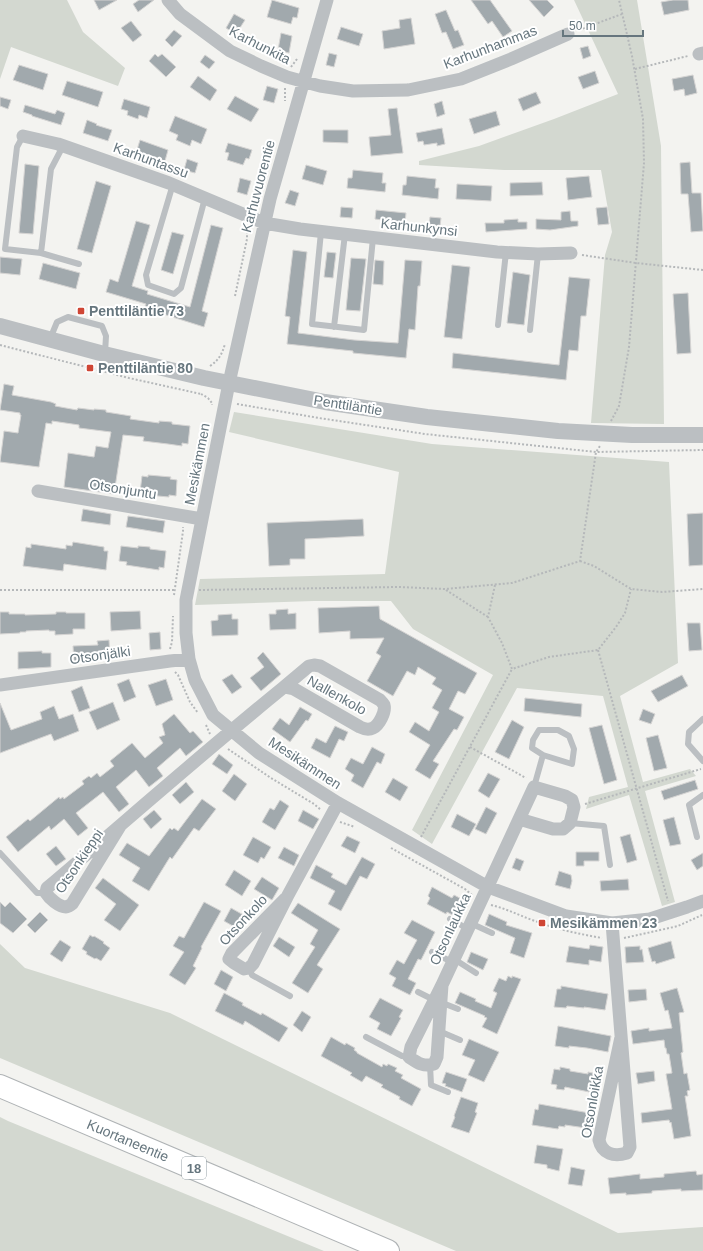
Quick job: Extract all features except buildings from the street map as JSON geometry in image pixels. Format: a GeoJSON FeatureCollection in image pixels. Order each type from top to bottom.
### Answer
{"type":"FeatureCollection","features":[{"type":"Feature","properties":{"kind":"highway","name":"Kuortaneentie"},"geometry":{"type":"LineString","coordinates":[[0,1086],[388,1251]]}},
{"type":"Feature","properties":{"kind":"street","name":"Karhunkita"},"geometry":{"type":"LineString","coordinates":[[168,0],[180,14],[230,51],[287,77],[304,81]]}},
{"type":"Feature","properties":{"kind":"street","name":"Karhuvuorentie"},"geometry":{"type":"LineString","coordinates":[[229,383],[270,199],[327,0]]}},
{"type":"Feature","properties":{"kind":"street","name":"Karhunhammas"},"geometry":{"type":"LineString","coordinates":[[304,81],[320,86],[353,91],[408,90],[461,79],[568,34]]}},
{"type":"Feature","properties":{"kind":"street","name":"Karhuntassu"},"geometry":{"type":"LineString","coordinates":[[23,136],[63,146],[173,184],[264,223]]}},
{"type":"Feature","properties":{"kind":"street","name":"Karhunkynsi"},"geometry":{"type":"LineString","coordinates":[[264,223],[321,232],[506,252],[538,254],[571,253]]}},
{"type":"Feature","properties":{"kind":"street","name":"Penttiläntie"},"geometry":{"type":"LineString","coordinates":[[0,326],[104,354],[204,378],[325,402],[427,417],[558,431],[632,435],[703,434]]}},
{"type":"Feature","properties":{"kind":"street","name":"Mesikämmen"},"geometry":{"type":"LineString","coordinates":[[229,383],[186,600],[186,633],[189,659],[195,680],[213,715],[259,753],[338,803],[488,887],[566,916],[612,923],[650,919],[703,901]]}},
{"type":"Feature","properties":{"kind":"street","name":"Otsonjuntu"},"geometry":{"type":"LineString","coordinates":[[38,491],[202,518]]}},
{"type":"Feature","properties":{"kind":"street","name":"Otsonjälki"},"geometry":{"type":"LineString","coordinates":[[0,685],[189,659]]}},
{"type":"Feature","properties":{"kind":"street","name":"Nallenkolo"},"geometry":{"type":"LineString","coordinates":[[231,730],[309,666],[314,665],[320,666],[380,700],[384,705],[384,711],[377,725],[372,728],[365,729],[294,689],[284,687]]}},
{"type":"Feature","properties":{"kind":"street","name":"Otsonjälki"},"geometry":{"type":"LineString","coordinates":[[0,691],[16,683]]}},
{"type":"Feature","properties":{"kind":"street","name":"Otsonkieppi"},"geometry":{"type":"LineString","coordinates":[[120,826],[72,904],[66,907],[48,897],[46,892],[47,888],[231,730]]}},
{"type":"Feature","properties":{"kind":"street"},"geometry":{"type":"LineString","coordinates":[[519,819],[554,829],[563,829],[570,823],[574,807],[572,800],[565,796],[534,787]]}},
{"type":"Feature","properties":{"kind":"street","name":"Otsonlaukka"},"geometry":{"type":"LineString","coordinates":[[409,1057],[411,1047],[437,1001],[442,985],[534,787]]}},
{"type":"Feature","properties":{"kind":"street","name":"Otsonkolo"},"geometry":{"type":"LineString","coordinates":[[287,897],[232,953],[229,959],[244,969],[249,968],[253,964],[287,897],[338,803]]}},
{"type":"Feature","properties":{"kind":"street","name":"Otsonloikka"},"geometry":{"type":"LineString","coordinates":[[612,923],[630,1147],[627,1153],[621,1155],[607,1152],[601,1148],[599,1140],[620,1037]]}},
{"type":"Feature","properties":{"kind":"street","name":"Otsonlaukka"},"geometry":{"type":"LineString","coordinates":[[430,1065],[434,1064],[437,1057],[437,1001]]}},
{"type":"Feature","properties":{"kind":"street"},"geometry":{"type":"LineString","coordinates":[[409,1057],[426,1066],[430,1065]]}},
{"type":"Feature","properties":{"kind":"lane"},"geometry":{"type":"LineString","coordinates":[[23,136],[17,147],[5,249],[41,253],[79,264]]}},
{"type":"Feature","properties":{"kind":"lane"},"geometry":{"type":"LineString","coordinates":[[41,253],[51,169],[63,146]]}},
{"type":"Feature","properties":{"kind":"lane"},"geometry":{"type":"LineString","coordinates":[[173,184],[146,275],[148,286],[174,294],[181,288],[205,198]]}},
{"type":"Feature","properties":{"kind":"lane"},"geometry":{"type":"LineString","coordinates":[[321,232],[312,324],[334,327],[364,330],[373,238]]}},
{"type":"Feature","properties":{"kind":"lane"},"geometry":{"type":"LineString","coordinates":[[334,327],[345,234]]}},
{"type":"Feature","properties":{"kind":"lane"},"geometry":{"type":"LineString","coordinates":[[498,325],[506,252]]}},
{"type":"Feature","properties":{"kind":"lane"},"geometry":{"type":"LineString","coordinates":[[530,330],[538,254]]}},
{"type":"Feature","properties":{"kind":"lane"},"geometry":{"type":"LineString","coordinates":[[50,340],[57,322],[68,317],[102,326],[106,336],[104,354]]}},
{"type":"Feature","properties":{"kind":"lane"},"geometry":{"type":"LineString","coordinates":[[703,719],[690,732],[688,744],[703,760]]}},
{"type":"Feature","properties":{"kind":"lane"},"geometry":{"type":"LineString","coordinates":[[538,730],[558,730],[569,736],[574,749],[572,764],[543,755],[532,748],[533,740],[538,730]]}},
{"type":"Feature","properties":{"kind":"lane"},"geometry":{"type":"LineString","coordinates":[[534,787],[543,755]]}},
{"type":"Feature","properties":{"kind":"lane"},"geometry":{"type":"LineString","coordinates":[[697,837],[689,805],[703,795]]}},
{"type":"Feature","properties":{"kind":"lane"},"geometry":{"type":"LineString","coordinates":[[570,823],[604,826],[610,865]]}},
{"type":"Feature","properties":{"kind":"lane"},"geometry":{"type":"LineString","coordinates":[[0,853],[37,893],[46,892]]}},
{"type":"Feature","properties":{"kind":"lane"},"geometry":{"type":"LineString","coordinates":[[450,919],[492,933]]}},
{"type":"Feature","properties":{"kind":"lane"},"geometry":{"type":"LineString","coordinates":[[432,952],[476,973]]}},
{"type":"Feature","properties":{"kind":"lane"},"geometry":{"type":"LineString","coordinates":[[249,968],[252,974],[290,996]]}},
{"type":"Feature","properties":{"kind":"lane"},"geometry":{"type":"LineString","coordinates":[[418,992],[458,1009]]}},
{"type":"Feature","properties":{"kind":"lane"},"geometry":{"type":"LineString","coordinates":[[438,1031],[460,1040]]}},
{"type":"Feature","properties":{"kind":"lane"},"geometry":{"type":"LineString","coordinates":[[366,1037],[402,1056],[409,1057]]}},
{"type":"Feature","properties":{"kind":"lane"},"geometry":{"type":"LineString","coordinates":[[430,1065],[431,1085],[448,1092]]}},
{"type":"Feature","properties":{"kind":"path"},"geometry":{"type":"LineString","coordinates":[[580,561],[596,452],[607,434],[611,421],[619,406],[623,387],[629,347],[644,163],[643,119],[619,0]]}},
{"type":"Feature","properties":{"kind":"path"},"geometry":{"type":"LineString","coordinates":[[568,34],[622,14]]}},
{"type":"Feature","properties":{"kind":"path"},"geometry":{"type":"LineString","coordinates":[[634,69],[701,53]]}},
{"type":"Feature","properties":{"kind":"path"},"geometry":{"type":"LineString","coordinates":[[283,107],[285,100],[284,83],[289,70],[298,58]]}},
{"type":"Feature","properties":{"kind":"path"},"geometry":{"type":"LineString","coordinates":[[234,301],[247,239],[247,222],[262,182]]}},
{"type":"Feature","properties":{"kind":"path"},"geometry":{"type":"LineString","coordinates":[[571,253],[636,263],[703,270]]}},
{"type":"Feature","properties":{"kind":"path"},"geometry":{"type":"LineString","coordinates":[[201,394],[206,368],[216,362],[222,354],[226,340]]}},
{"type":"Feature","properties":{"kind":"path"},"geometry":{"type":"LineString","coordinates":[[0,345],[116,375],[201,394],[208,398],[212,403],[210,411]]}},
{"type":"Feature","properties":{"kind":"path"},"geometry":{"type":"LineString","coordinates":[[174,598],[185,506],[192,497],[207,427]]}},
{"type":"Feature","properties":{"kind":"path"},"geometry":{"type":"LineString","coordinates":[[0,590],[445,589],[512,583],[580,561],[594,566],[631,589],[662,592],[703,589]]}},
{"type":"Feature","properties":{"kind":"path"},"geometry":{"type":"LineString","coordinates":[[488,617],[495,585]]}},
{"type":"Feature","properties":{"kind":"path"},"geometry":{"type":"LineString","coordinates":[[445,589],[488,617],[502,643],[512,669]]}},
{"type":"Feature","properties":{"kind":"path"},"geometry":{"type":"LineString","coordinates":[[416,847],[512,669],[549,657],[598,650],[625,613],[631,589]]}},
{"type":"Feature","properties":{"kind":"path"},"geometry":{"type":"LineString","coordinates":[[173,613],[172,642],[169,655],[171,667],[178,675],[190,702],[198,714]]}},
{"type":"Feature","properties":{"kind":"path"},"geometry":{"type":"LineString","coordinates":[[598,650],[667,900],[678,926]]}},
{"type":"Feature","properties":{"kind":"path"},"geometry":{"type":"LineString","coordinates":[[203,720],[212,739],[314,804],[335,821],[353,826],[360,830]]}},
{"type":"Feature","properties":{"kind":"path"},"geometry":{"type":"LineString","coordinates":[[470,747],[532,781],[534,787]]}},
{"type":"Feature","properties":{"kind":"path"},"geometry":{"type":"LineString","coordinates":[[574,807],[703,768]]}},
{"type":"Feature","properties":{"kind":"path"},"geometry":{"type":"LineString","coordinates":[[391,848],[465,890],[480,902],[570,932],[613,939],[678,926],[703,915]]}},
{"type":"Feature","properties":{"kind":"shaded area"},"geometry":{"type":"Polygon","coordinates":[[[0,0],[67,0],[83,32],[125,68],[118,86],[11,47],[0,79],[0,0]]]}},
{"type":"Feature","properties":{"kind":"shaded area"},"geometry":{"type":"Polygon","coordinates":[[[574,0],[637,0],[661,146],[664,424],[591,423],[605,255],[612,232],[601,170],[504,170],[419,165],[419,161],[479,146],[618,94],[574,0]]]}},
{"type":"Feature","properties":{"kind":"shaded area"},"geometry":{"type":"Polygon","coordinates":[[[234,412],[432,444],[669,462],[678,663],[620,696],[643,782],[690,769],[696,776],[645,791],[675,902],[662,906],[629,795],[586,809],[589,797],[628,787],[603,696],[517,688],[432,844],[412,830],[493,675],[413,629],[391,601],[314,601],[195,605],[200,579],[385,574],[399,472],[229,432],[234,412]]]}},
{"type":"Feature","properties":{"kind":"shaded area"},"geometry":{"type":"Polygon","coordinates":[[[0,944],[25,968],[170,1013],[618,1233],[703,1227],[703,1251],[456,1251],[0,1058],[0,944]]]}},
{"type":"Feature","properties":{"kind":"shaded area"},"geometry":{"type":"Polygon","coordinates":[[[0,1117],[8,1121],[324,1251],[0,1251],[0,1117]]]}},
{"type":"Feature","properties":{"kind":"place","name":"Penttiläntie 73"},"geometry":{"type":"Point","coordinates":[81,311]}},
{"type":"Feature","properties":{"kind":"place","name":"Penttiläntie 80"},"geometry":{"type":"Point","coordinates":[90,368]}},
{"type":"Feature","properties":{"kind":"place","name":"Mesikämmen 23"},"geometry":{"type":"Point","coordinates":[542,923]}}]}
